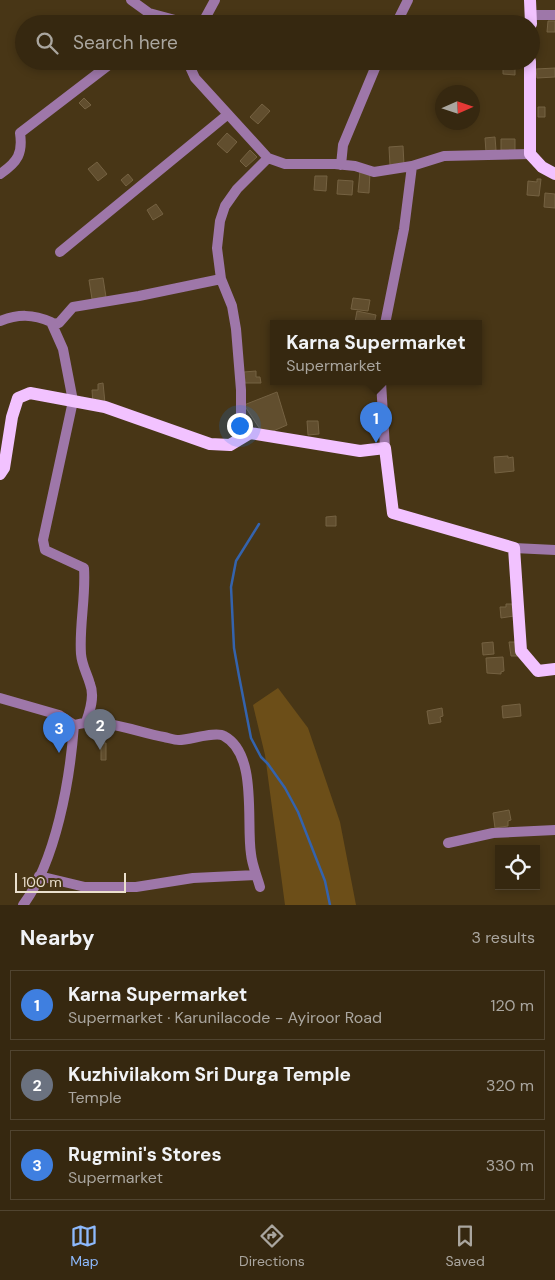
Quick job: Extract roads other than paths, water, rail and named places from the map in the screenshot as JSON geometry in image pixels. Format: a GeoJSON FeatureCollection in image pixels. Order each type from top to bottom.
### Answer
{"type":"FeatureCollection","features":[{"type":"Feature","properties":{"kind":"main road"},"geometry":{"type":"LineString","coordinates":[[530,0],[531,15]]}},
{"type":"Feature","properties":{"kind":"main road"},"geometry":{"type":"LineString","coordinates":[[530,70],[530,154],[542,167],[555,174]]}},
{"type":"Feature","properties":{"kind":"main road"},"geometry":{"type":"LineString","coordinates":[[0,474],[4,468],[12,417],[18,398],[30,393],[105,408],[210,444],[230,445],[250,433],[360,451],[385,448],[393,512],[514,548],[521,650],[538,671],[555,670]]}},
{"type":"Feature","properties":{"kind":"street"},"geometry":{"type":"LineString","coordinates":[[131,0],[149,13],[158,15]]}},
{"type":"Feature","properties":{"kind":"street"},"geometry":{"type":"LineString","coordinates":[[207,15],[215,0]]}},
{"type":"Feature","properties":{"kind":"street"},"geometry":{"type":"LineString","coordinates":[[400,15],[408,0]]}},
{"type":"Feature","properties":{"kind":"street"},"geometry":{"type":"LineString","coordinates":[[540,18],[555,15]]}},
{"type":"Feature","properties":{"kind":"street"},"geometry":{"type":"LineString","coordinates":[[0,174],[19,156],[22,149],[20,133],[39,121],[103,70]]}},
{"type":"Feature","properties":{"kind":"street"},"geometry":{"type":"LineString","coordinates":[[191,70],[195,78],[227,115],[268,158],[285,164],[341,165],[374,172],[412,166],[444,156],[530,154]]}},
{"type":"Feature","properties":{"kind":"street"},"geometry":{"type":"LineString","coordinates":[[341,165],[343,145],[374,70]]}},
{"type":"Feature","properties":{"kind":"street"},"geometry":{"type":"LineString","coordinates":[[60,252],[227,115]]}},
{"type":"Feature","properties":{"kind":"street"},"geometry":{"type":"LineString","coordinates":[[241,438],[241,390],[236,329],[232,306],[221,279],[217,248],[220,221],[226,206],[237,189],[268,158]]}},
{"type":"Feature","properties":{"kind":"street"},"geometry":{"type":"LineString","coordinates":[[386,320],[404,229],[412,166]]}},
{"type":"Feature","properties":{"kind":"street"},"geometry":{"type":"LineString","coordinates":[[52,324],[59,323],[73,307],[221,279]]}},
{"type":"Feature","properties":{"kind":"street"},"geometry":{"type":"LineString","coordinates":[[0,321],[15,315],[40,317],[52,324],[63,349],[74,401],[43,540],[45,550],[84,568],[85,591],[81,654],[83,670],[91,686],[91,708],[86,722]]}},
{"type":"Feature","properties":{"kind":"street"},"geometry":{"type":"LineString","coordinates":[[382,385],[385,448]]}},
{"type":"Feature","properties":{"kind":"street"},"geometry":{"type":"LineString","coordinates":[[514,548],[555,550]]}},
{"type":"Feature","properties":{"kind":"street"},"geometry":{"type":"LineString","coordinates":[[0,698],[59,715],[74,725],[86,722],[178,740],[202,738],[216,734],[224,735],[240,754],[249,778],[251,854],[260,887]]}},
{"type":"Feature","properties":{"kind":"street"},"geometry":{"type":"LineString","coordinates":[[23,905],[32,892],[52,844],[68,781],[74,725]]}},
{"type":"Feature","properties":{"kind":"street"},"geometry":{"type":"LineString","coordinates":[[448,843],[493,833],[555,830]]}},
{"type":"Feature","properties":{"kind":"street"},"geometry":{"type":"LineString","coordinates":[[39,876],[85,886],[136,887],[193,878],[256,875]]}},
{"type":"Feature","properties":{"kind":"waterway"},"geometry":{"type":"LineString","coordinates":[[259,524],[236,561],[231,587],[234,648],[239,676],[251,738],[261,757],[285,788],[298,812],[325,881],[330,905]]}},
{"type":"Feature","properties":{"kind":"place","name":"Karna Supermarket"},"geometry":{"type":"Point","coordinates":[376,443]}},
{"type":"Feature","properties":{"kind":"place","name":"Kuzhivilakom Sri Durga Temple"},"geometry":{"type":"Point","coordinates":[100,750]}},
{"type":"Feature","properties":{"kind":"place","name":"Rugmini's Stores"},"geometry":{"type":"Point","coordinates":[59,753]}}]}
